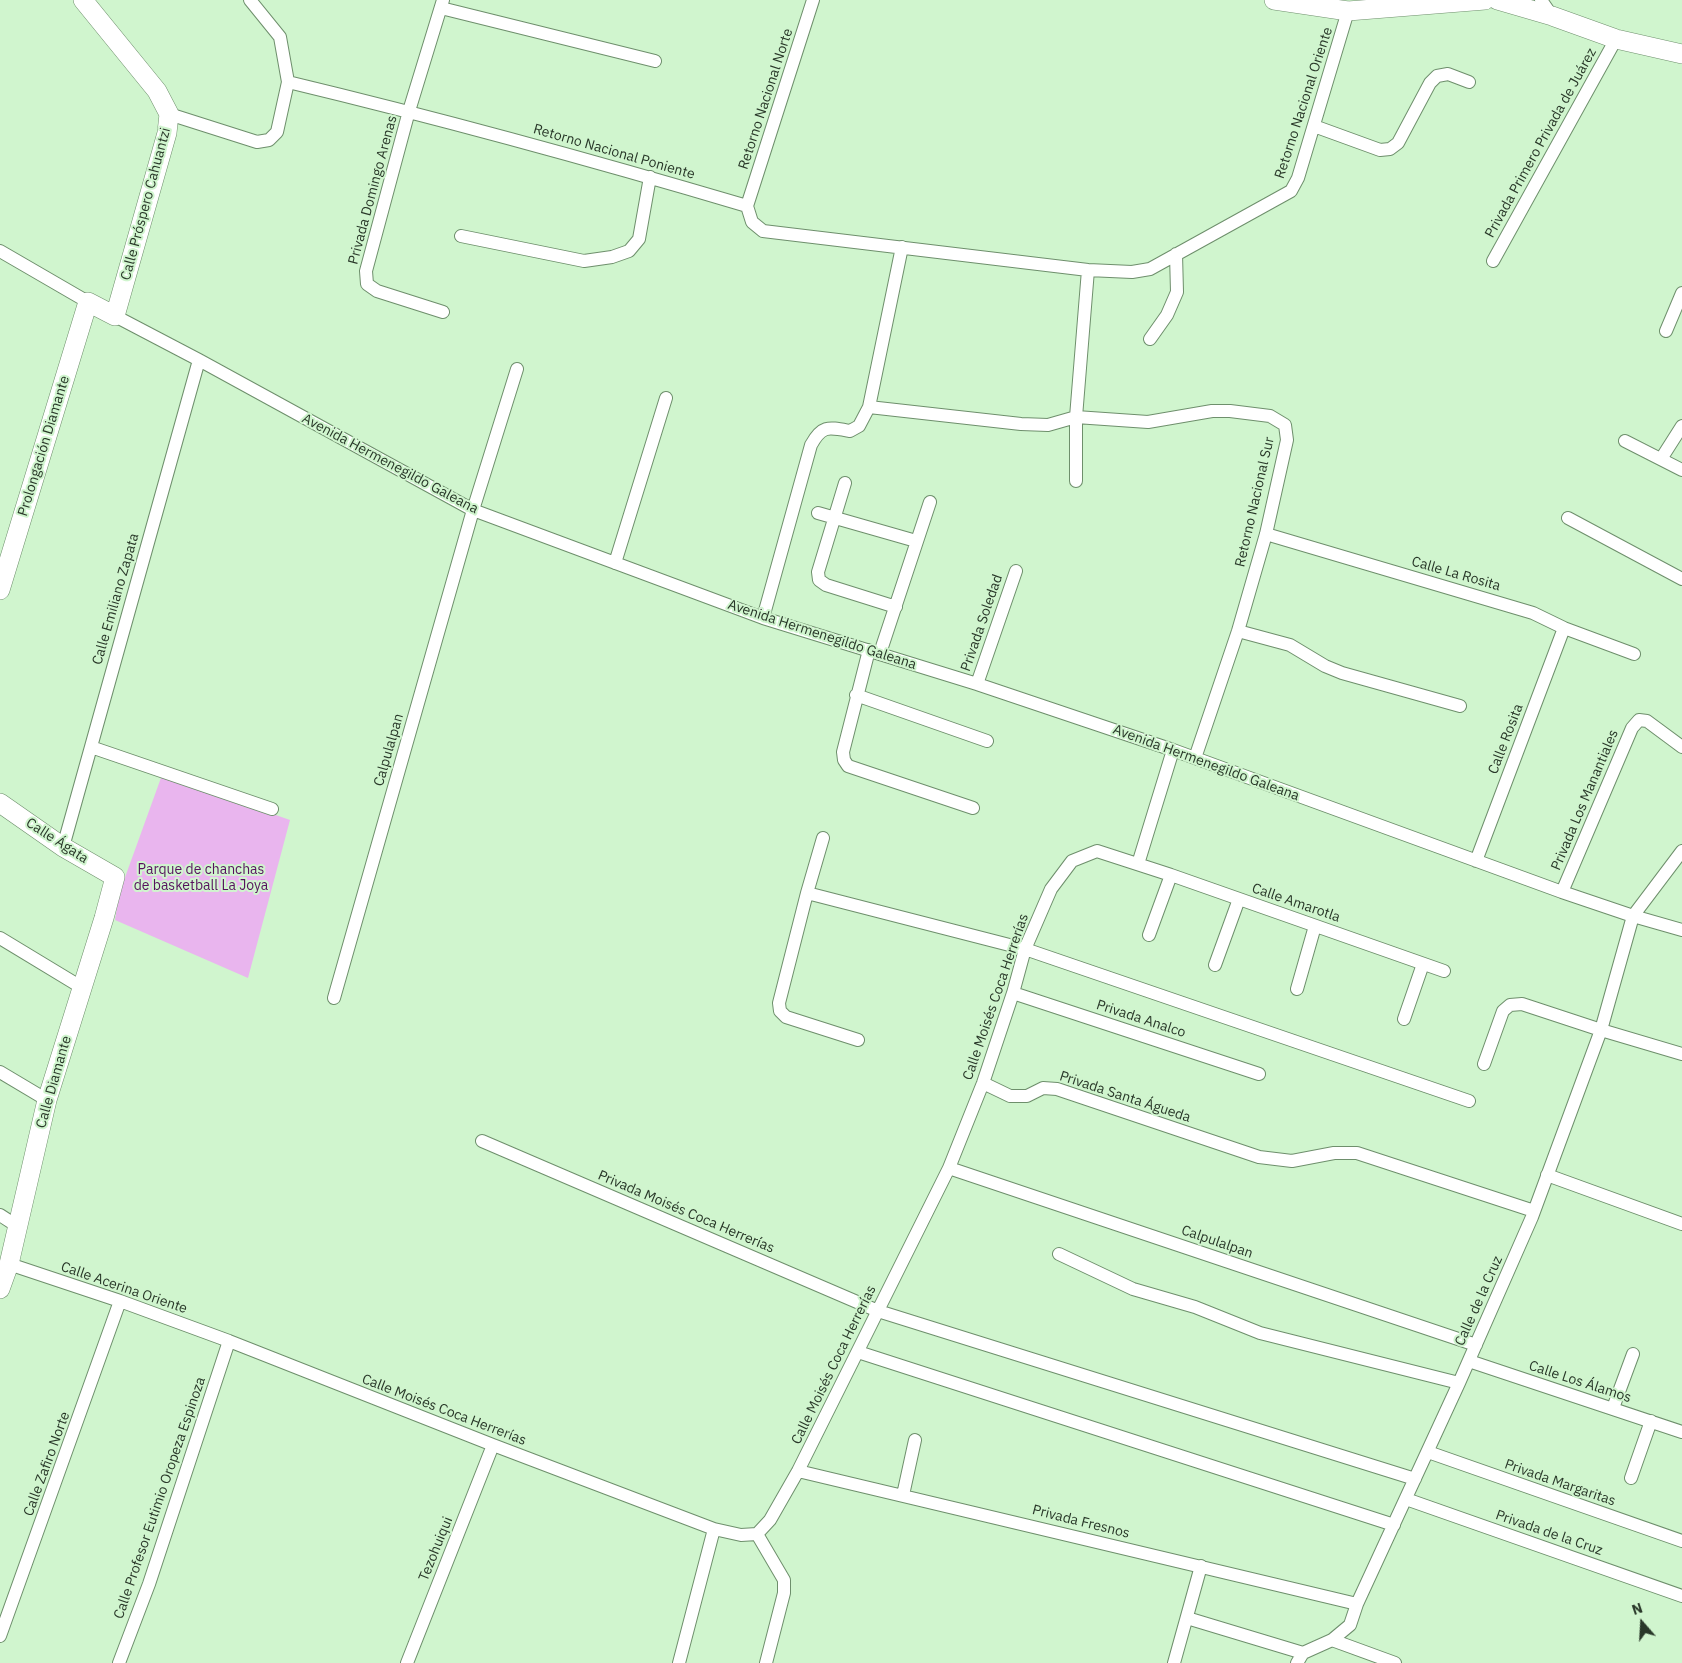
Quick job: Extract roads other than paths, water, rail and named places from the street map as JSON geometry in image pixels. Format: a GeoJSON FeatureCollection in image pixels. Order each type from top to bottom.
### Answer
{"type":"FeatureCollection","features":[{"type":"Feature","properties":{"kind":"street","name":"Calle Próspero Cahuantzi"},"geometry":{"type":"LineString","coordinates":[[83,0],[156,91],[169,114],[167,134],[115,316]]}},
{"type":"Feature","properties":{"kind":"street"},"geometry":{"type":"LineString","coordinates":[[169,114],[257,142],[268,140],[278,132],[288,82],[280,37],[250,0]]}},
{"type":"Feature","properties":{"kind":"street","name":"Retorno Nacional Norte"},"geometry":{"type":"LineString","coordinates":[[747,206],[813,0]]}},
{"type":"Feature","properties":{"kind":"street"},"geometry":{"type":"LineString","coordinates":[[1274,0],[1348,11],[1485,0]]}},
{"type":"Feature","properties":{"kind":"street"},"geometry":{"type":"LineString","coordinates":[[1497,0],[1552,16],[1616,39],[1682,54]]}},
{"type":"Feature","properties":{"kind":"street"},"geometry":{"type":"LineString","coordinates":[[1541,0],[1552,16]]}},
{"type":"Feature","properties":{"kind":"street"},"geometry":{"type":"LineString","coordinates":[[409,111],[442,4],[655,62]]}},
{"type":"Feature","properties":{"kind":"street","name":"Retorno Nacional Oriente"},"geometry":{"type":"LineString","coordinates":[[1088,270],[1132,272],[1150,269],[1291,190],[1298,178],[1348,11]]}},
{"type":"Feature","properties":{"kind":"street","name":"Privada Primero Privada de Juárez"},"geometry":{"type":"LineString","coordinates":[[1493,261],[1616,39]]}},
{"type":"Feature","properties":{"kind":"street"},"geometry":{"type":"LineString","coordinates":[[1314,126],[1380,150],[1390,149],[1398,143],[1430,83],[1437,76],[1448,74],[1469,82]]}},
{"type":"Feature","properties":{"kind":"street","name":"Retorno Nacional Poniente"},"geometry":{"type":"LineString","coordinates":[[288,82],[409,111],[650,177],[747,206]]}},
{"type":"Feature","properties":{"kind":"street","name":"Privada Domingo Arenas"},"geometry":{"type":"LineString","coordinates":[[409,111],[366,271],[367,284],[376,291],[443,312]]}},
{"type":"Feature","properties":{"kind":"street"},"geometry":{"type":"LineString","coordinates":[[461,236],[584,261],[612,257],[629,251],[639,239],[650,177]]}},
{"type":"Feature","properties":{"kind":"street"},"geometry":{"type":"LineString","coordinates":[[747,206],[752,222],[763,231],[1088,270],[1076,417],[1076,481]]}},
{"type":"Feature","properties":{"kind":"street"},"geometry":{"type":"LineString","coordinates":[[763,618],[811,445],[818,432],[831,427],[850,431],[859,426],[869,407],[902,247]]}},
{"type":"Feature","properties":{"kind":"street"},"geometry":{"type":"LineString","coordinates":[[1150,339],[1167,315],[1176,292],[1176,254]]}},
{"type":"Feature","properties":{"kind":"street","name":"Avenida Hermenegildo Galeana"},"geometry":{"type":"LineString","coordinates":[[1,256],[199,360],[473,510],[763,618],[977,684],[1173,750],[1562,892],[1682,930]]}},
{"type":"Feature","properties":{"kind":"street"},"geometry":{"type":"LineString","coordinates":[[1666,331],[1682,293]]}},
{"type":"Feature","properties":{"kind":"street","name":"Prolongación Diamante"},"geometry":{"type":"LineString","coordinates":[[0,590],[88,302]]}},
{"type":"Feature","properties":{"kind":"street","name":"Calle Emiliano Zapata"},"geometry":{"type":"LineString","coordinates":[[63,847],[199,360]]}},
{"type":"Feature","properties":{"kind":"street","name":"Calpulalpan"},"geometry":{"type":"LineString","coordinates":[[334,998],[473,510],[517,370]]}},
{"type":"Feature","properties":{"kind":"street"},"geometry":{"type":"LineString","coordinates":[[615,564],[666,398]]}},
{"type":"Feature","properties":{"kind":"street","name":"Retorno Nacional Sur"},"geometry":{"type":"LineString","coordinates":[[869,407],[1020,424],[1048,425],[1076,417],[1148,422],[1212,411],[1230,411],[1270,416],[1285,425],[1287,440],[1266,534],[1238,631],[1195,758]]}},
{"type":"Feature","properties":{"kind":"street"},"geometry":{"type":"LineString","coordinates":[[1661,459],[1682,426]]}},
{"type":"Feature","properties":{"kind":"street"},"geometry":{"type":"LineString","coordinates":[[1625,442],[1682,470]]}},
{"type":"Feature","properties":{"kind":"street"},"geometry":{"type":"LineString","coordinates":[[845,482],[818,572],[820,580],[826,585],[896,607]]}},
{"type":"Feature","properties":{"kind":"street"},"geometry":{"type":"LineString","coordinates":[[930,502],[896,607],[856,694],[843,752],[844,760],[848,766],[973,808]]}},
{"type":"Feature","properties":{"kind":"street"},"geometry":{"type":"LineString","coordinates":[[818,513],[916,541]]}},
{"type":"Feature","properties":{"kind":"street"},"geometry":{"type":"LineString","coordinates":[[1568,518],[1682,579]]}},
{"type":"Feature","properties":{"kind":"street","name":"Calle La Rosita"},"geometry":{"type":"LineString","coordinates":[[1266,534],[1533,613],[1564,628],[1634,654]]}},
{"type":"Feature","properties":{"kind":"street","name":"Privada Soledad"},"geometry":{"type":"LineString","coordinates":[[977,684],[1016,572]]}},
{"type":"Feature","properties":{"kind":"street","name":"Calle Rosita"},"geometry":{"type":"LineString","coordinates":[[1476,861],[1564,628]]}},
{"type":"Feature","properties":{"kind":"street"},"geometry":{"type":"LineString","coordinates":[[1238,631],[1290,645],[1342,674],[1460,706]]}},
{"type":"Feature","properties":{"kind":"street"},"geometry":{"type":"LineString","coordinates":[[856,694],[987,740]]}},
{"type":"Feature","properties":{"kind":"street","name":"Privada Los Manantiales"},"geometry":{"type":"LineString","coordinates":[[1562,892],[1632,728],[1639,720],[1647,721],[1682,748]]}},
{"type":"Feature","properties":{"kind":"street"},"geometry":{"type":"LineString","coordinates":[[91,747],[272,809]]}},
{"type":"Feature","properties":{"kind":"street"},"geometry":{"type":"LineString","coordinates":[[1138,864],[1173,750]]}},
{"type":"Feature","properties":{"kind":"street","name":"Calle Ágata"},"geometry":{"type":"LineString","coordinates":[[0,803],[63,847],[115,877]]}},
{"type":"Feature","properties":{"kind":"street"},"geometry":{"type":"LineString","coordinates":[[823,838],[807,893],[780,1003],[780,1011],[786,1017],[858,1040]]}},
{"type":"Feature","properties":{"kind":"street","name":"Calle Moisés Coca Herrerías"},"geometry":{"type":"LineString","coordinates":[[229,1341],[493,1446],[714,1529],[741,1535],[757,1534],[770,1520],[798,1471],[949,1168],[983,1082],[1013,993],[1025,950],[1051,889],[1072,861],[1097,851],[1138,864]]}},
{"type":"Feature","properties":{"kind":"street"},"geometry":{"type":"LineString","coordinates":[[1633,916],[1682,852]]}},
{"type":"Feature","properties":{"kind":"street","name":"Calle Amarotla"},"geometry":{"type":"LineString","coordinates":[[1138,864],[1444,971]]}},
{"type":"Feature","properties":{"kind":"street"},"geometry":{"type":"LineString","coordinates":[[1149,935],[1171,875]]}},
{"type":"Feature","properties":{"kind":"street","name":"Calle Diamante"},"geometry":{"type":"LineString","coordinates":[[0,1289],[9,1264],[47,1100],[115,877]]}},
{"type":"Feature","properties":{"kind":"street"},"geometry":{"type":"LineString","coordinates":[[807,893],[1025,950],[1469,1101]]}},
{"type":"Feature","properties":{"kind":"street"},"geometry":{"type":"LineString","coordinates":[[1215,965],[1239,899]]}},
{"type":"Feature","properties":{"kind":"street","name":"Calle de la Cruz"},"geometry":{"type":"LineString","coordinates":[[1300,1658],[1332,1640],[1350,1625],[1357,1604],[1459,1384],[1534,1211],[1601,1030],[1633,916]]}},
{"type":"Feature","properties":{"kind":"street"},"geometry":{"type":"LineString","coordinates":[[1297,989],[1314,926]]}},
{"type":"Feature","properties":{"kind":"street"},"geometry":{"type":"LineString","coordinates":[[0,938],[81,987]]}},
{"type":"Feature","properties":{"kind":"street"},"geometry":{"type":"LineString","coordinates":[[1404,1018],[1423,964]]}},
{"type":"Feature","properties":{"kind":"street","name":"Privada Analco"},"geometry":{"type":"LineString","coordinates":[[1013,993],[1259,1074]]}},
{"type":"Feature","properties":{"kind":"street"},"geometry":{"type":"LineString","coordinates":[[1484,1064],[1503,1011],[1510,1005],[1522,1004],[1682,1054]]}},
{"type":"Feature","properties":{"kind":"street"},"geometry":{"type":"LineString","coordinates":[[0,1072],[47,1100]]}},
{"type":"Feature","properties":{"kind":"street","name":"Privada Santa Águeda"},"geometry":{"type":"LineString","coordinates":[[983,1082],[1010,1096],[1027,1096],[1043,1088],[1057,1089],[1259,1157],[1292,1161],[1334,1153],[1357,1153],[1534,1211]]}},
{"type":"Feature","properties":{"kind":"street","name":"Privada Moisés Coca Herrerías"},"geometry":{"type":"LineString","coordinates":[[482,1141],[878,1311],[1415,1479]]}},
{"type":"Feature","properties":{"kind":"street","name":"Calpulalpan"},"geometry":{"type":"LineString","coordinates":[[949,1168],[1476,1345]]}},
{"type":"Feature","properties":{"kind":"street"},"geometry":{"type":"LineString","coordinates":[[1547,1175],[1682,1224]]}},
{"type":"Feature","properties":{"kind":"street"},"geometry":{"type":"LineString","coordinates":[[0,1215],[17,1226]]}},
{"type":"Feature","properties":{"kind":"street"},"geometry":{"type":"LineString","coordinates":[[1059,1254],[1133,1289],[1195,1307],[1260,1334],[1459,1384]]}},
{"type":"Feature","properties":{"kind":"street","name":"Calle Acerina Oriente"},"geometry":{"type":"LineString","coordinates":[[9,1264],[120,1301],[229,1341]]}},
{"type":"Feature","properties":{"kind":"street","name":"Calle Zafiro Norte"},"geometry":{"type":"LineString","coordinates":[[0,1636],[120,1301]]}},
{"type":"Feature","properties":{"kind":"street","name":"Calle Profesor Eutimio Oropeza Espinoza"},"geometry":{"type":"LineString","coordinates":[[119,1663],[149,1584],[229,1341]]}},
{"type":"Feature","properties":{"kind":"street"},"geometry":{"type":"LineString","coordinates":[[858,1352],[1394,1525]]}},
{"type":"Feature","properties":{"kind":"street"},"geometry":{"type":"LineString","coordinates":[[1613,1408],[1634,1354]]}},
{"type":"Feature","properties":{"kind":"street","name":"Calle Los Álamos"},"geometry":{"type":"LineString","coordinates":[[1469,1361],[1682,1432]]}},
{"type":"Feature","properties":{"kind":"street"},"geometry":{"type":"LineString","coordinates":[[1631,1478],[1651,1421]]}},
{"type":"Feature","properties":{"kind":"street"},"geometry":{"type":"LineString","coordinates":[[903,1495],[915,1440]]}},
{"type":"Feature","properties":{"kind":"street","name":"Tezohuiqui"},"geometry":{"type":"LineString","coordinates":[[407,1663],[493,1446]]}},
{"type":"Feature","properties":{"kind":"street","name":"Privada Margaritas"},"geometry":{"type":"LineString","coordinates":[[1428,1452],[1682,1541]]}},
{"type":"Feature","properties":{"kind":"street","name":"Privada Fresnos"},"geometry":{"type":"LineString","coordinates":[[798,1471],[1357,1604]]}},
{"type":"Feature","properties":{"kind":"street","name":"Privada de la Cruz"},"geometry":{"type":"LineString","coordinates":[[1406,1499],[1682,1596]]}},
{"type":"Feature","properties":{"kind":"street"},"geometry":{"type":"LineString","coordinates":[[679,1663],[714,1529]]}},
{"type":"Feature","properties":{"kind":"street"},"geometry":{"type":"LineString","coordinates":[[757,1534],[784,1580],[784,1593],[766,1663]]}},
{"type":"Feature","properties":{"kind":"street"},"geometry":{"type":"LineString","coordinates":[[1174,1663],[1201,1566]]}},
{"type":"Feature","properties":{"kind":"street"},"geometry":{"type":"LineString","coordinates":[[1187,1618],[1300,1658]]}},
{"type":"Feature","properties":{"kind":"street"},"geometry":{"type":"LineString","coordinates":[[1332,1640],[1395,1663]]}},
{"type":"Feature","properties":{"kind":"park label","name":"Parque de chanchas de basketball La Joya"},"geometry":{"type":"Point","coordinates":[201,878]}}]}
